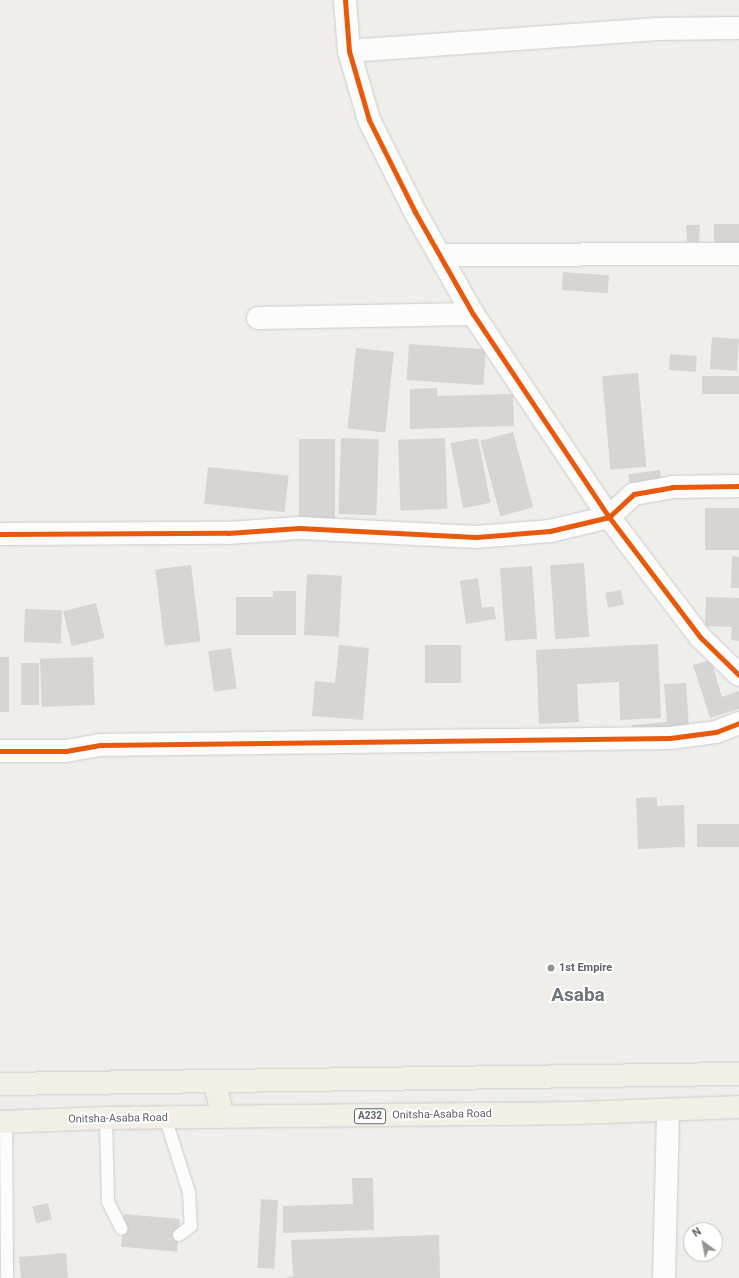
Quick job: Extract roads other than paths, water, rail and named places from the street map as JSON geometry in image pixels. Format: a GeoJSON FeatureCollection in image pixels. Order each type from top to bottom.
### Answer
{"type":"FeatureCollection","features":[{"type":"Feature","properties":{"kind":"highway"},"geometry":{"type":"LineString","coordinates":[[0,1084],[739,1074]]}},
{"type":"Feature","properties":{"kind":"highway"},"geometry":{"type":"LineString","coordinates":[[214,1081],[223,1117]]}},
{"type":"Feature","properties":{"kind":"highway","name":"Onitsha-Asaba Road"},"geometry":{"type":"LineString","coordinates":[[3,1122],[106,1118],[668,1110],[739,1107]]}},
{"type":"Feature","properties":{"kind":"street"},"geometry":{"type":"LineString","coordinates":[[345,0],[349,51],[369,120],[415,212],[472,314],[609,517],[700,637],[739,675]]}},
{"type":"Feature","properties":{"kind":"street"},"geometry":{"type":"LineString","coordinates":[[349,51],[657,29],[739,28]]}},
{"type":"Feature","properties":{"kind":"street"},"geometry":{"type":"LineString","coordinates":[[440,255],[739,254]]}},
{"type":"Feature","properties":{"kind":"street"},"geometry":{"type":"LineString","coordinates":[[258,318],[472,314]]}},
{"type":"Feature","properties":{"kind":"street"},"geometry":{"type":"LineString","coordinates":[[0,534],[228,533],[299,528],[476,537],[550,531],[609,517],[634,494],[672,487],[739,486]]}},
{"type":"Feature","properties":{"kind":"street"},"geometry":{"type":"LineString","coordinates":[[0,751],[66,751],[101,745],[670,738],[716,732],[739,723]]}},
{"type":"Feature","properties":{"kind":"street"},"geometry":{"type":"LineString","coordinates":[[664,1278],[668,1110]]}},
{"type":"Feature","properties":{"kind":"lane"},"geometry":{"type":"LineString","coordinates":[[165,1117],[189,1192],[191,1226],[178,1235]]}},
{"type":"Feature","properties":{"kind":"lane"},"geometry":{"type":"LineString","coordinates":[[106,1118],[108,1202],[122,1229]]}},
{"type":"Feature","properties":{"kind":"lane"},"geometry":{"type":"LineString","coordinates":[[3,1122],[7,1278]]}},
{"type":"Feature","properties":{"kind":"place","name":"1st Empire"},"geometry":{"type":"Point","coordinates":[551,968]}},
{"type":"Feature","properties":{"kind":"district","name":"Asaba"},"geometry":{"type":"Point","coordinates":[578,995]}}]}
